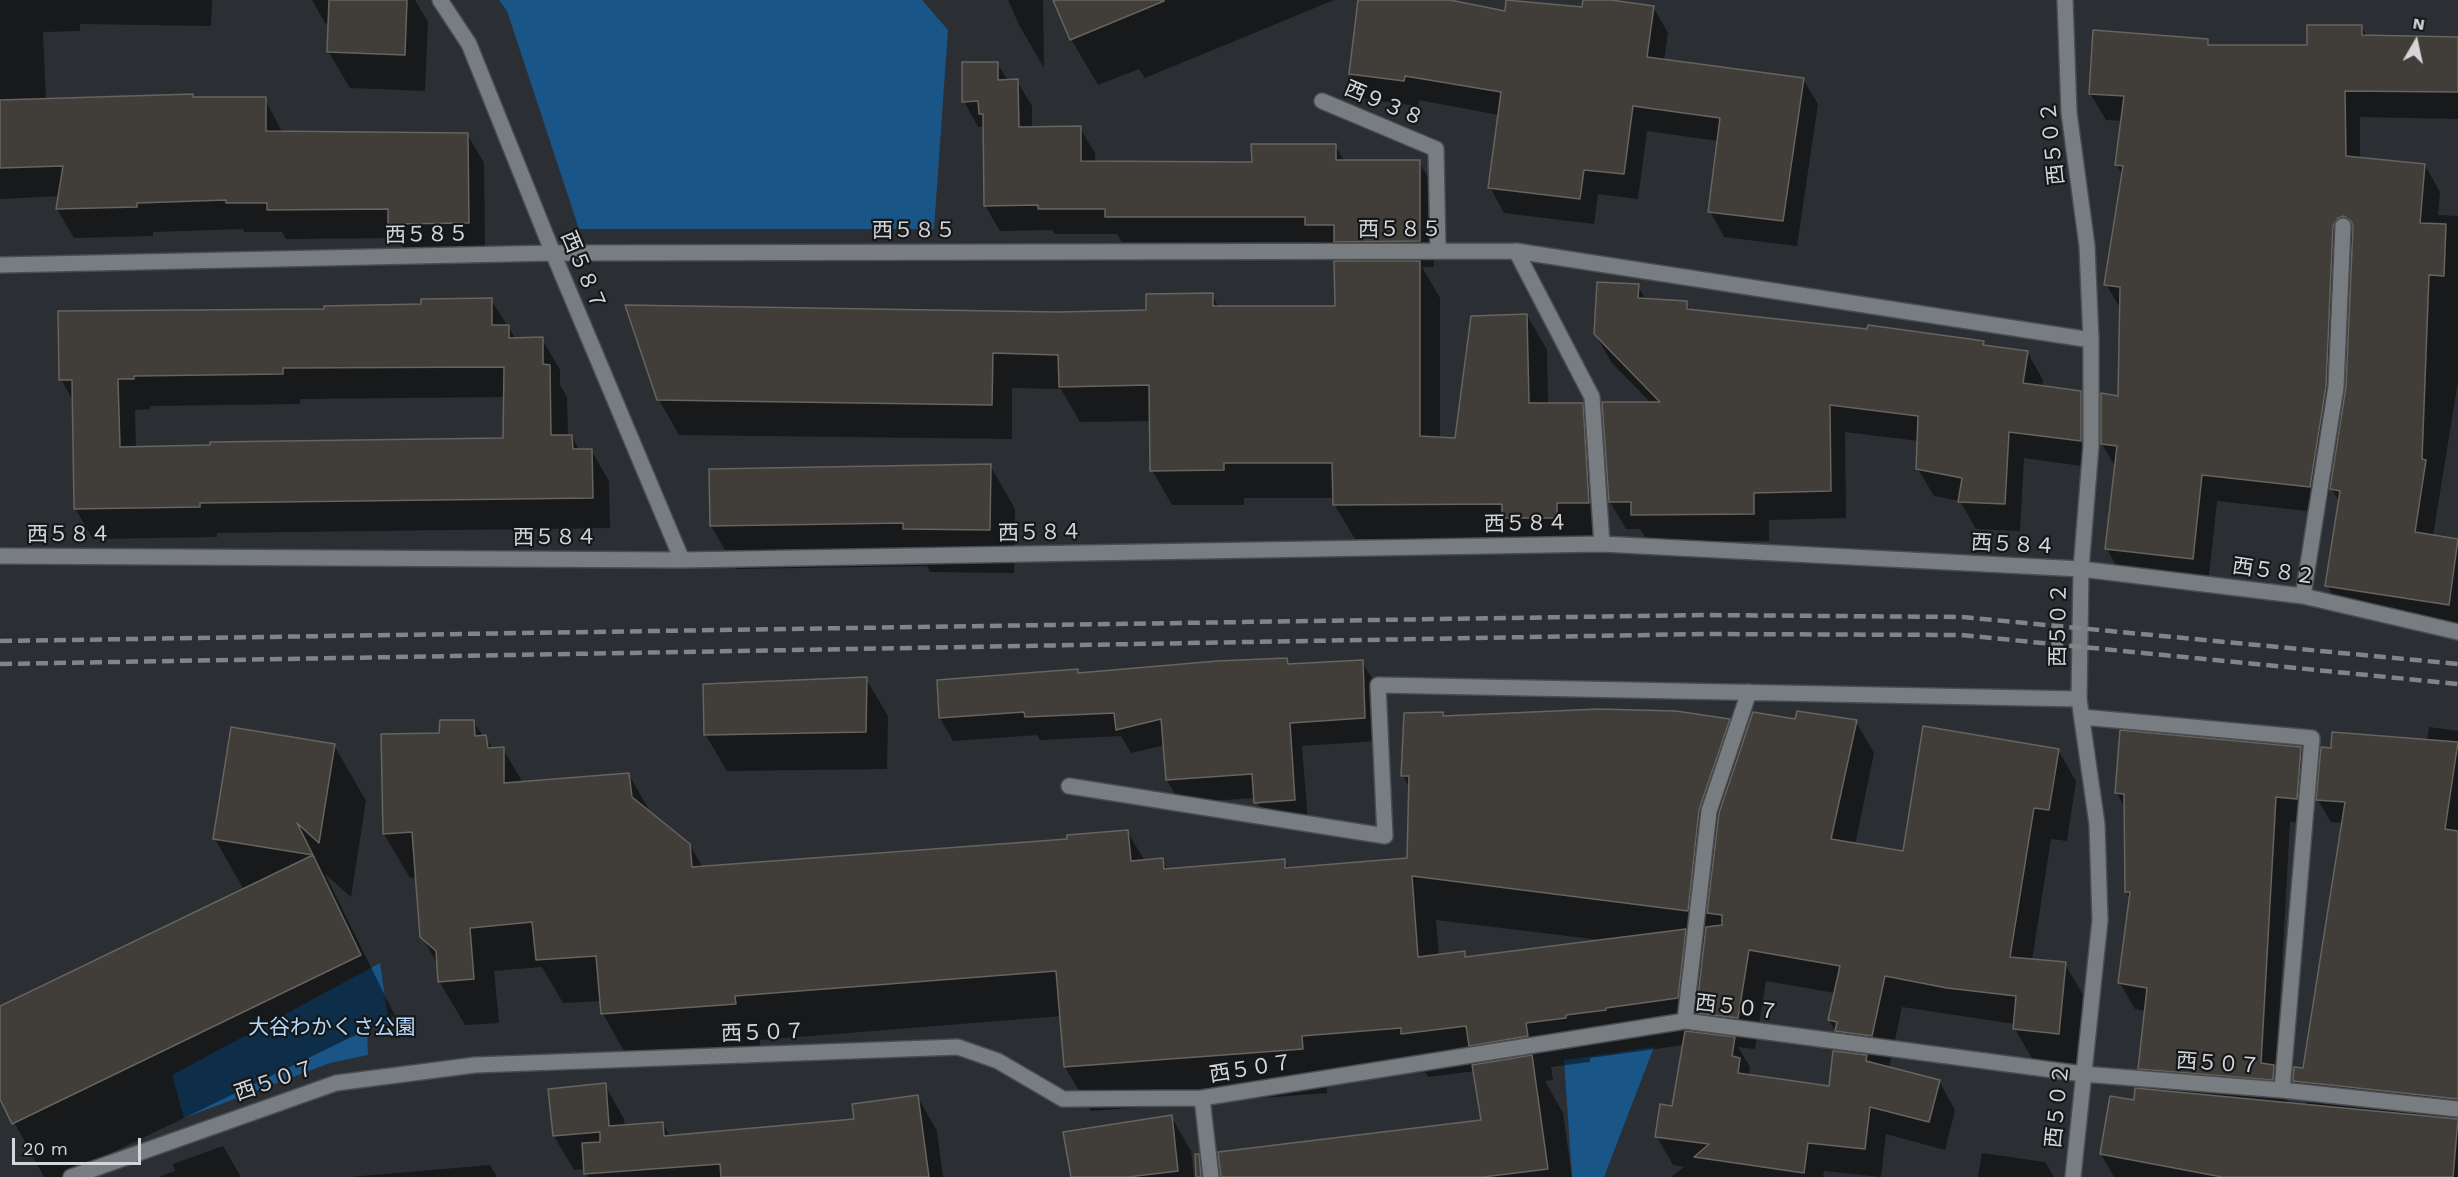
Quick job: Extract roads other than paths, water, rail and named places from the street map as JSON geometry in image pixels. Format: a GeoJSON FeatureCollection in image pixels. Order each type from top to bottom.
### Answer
{"type":"FeatureCollection","features":[{"type":"Feature","properties":{"kind":"street","name":"西５８７"},"geometry":{"type":"LineString","coordinates":[[440,0],[469,44],[553,253],[682,560]]}},
{"type":"Feature","properties":{"kind":"street","name":"西５０２"},"geometry":{"type":"LineString","coordinates":[[2066,0],[2069,113],[2087,246],[2091,340],[2091,446],[2080,569],[2079,699],[2097,824],[2100,920],[2073,1177]]}},
{"type":"Feature","properties":{"kind":"street","name":"西９３８"},"geometry":{"type":"LineString","coordinates":[[1322,101],[1436,149],[1438,251]]}},
{"type":"Feature","properties":{"kind":"street"},"geometry":{"type":"LineString","coordinates":[[2302,596],[2336,387],[2343,226]]}},
{"type":"Feature","properties":{"kind":"street","name":"西５８５"},"geometry":{"type":"LineString","coordinates":[[0,265],[553,253],[1516,251],[2091,340]]}},
{"type":"Feature","properties":{"kind":"street"},"geometry":{"type":"LineString","coordinates":[[1516,251],[1592,397],[1602,544]]}},
{"type":"Feature","properties":{"kind":"street","name":"西５８４"},"geometry":{"type":"LineString","coordinates":[[0,556],[682,560],[1602,544],[2080,569]]}},
{"type":"Feature","properties":{"kind":"street","name":"西５８２"},"geometry":{"type":"LineString","coordinates":[[2080,569],[2302,596],[2458,632]]}},
{"type":"Feature","properties":{"kind":"street"},"geometry":{"type":"LineString","coordinates":[[1069,786],[1385,836],[1378,685],[2079,699]]}},
{"type":"Feature","properties":{"kind":"street"},"geometry":{"type":"LineString","coordinates":[[1685,1021],[1709,811],[1749,692]]}},
{"type":"Feature","properties":{"kind":"street"},"geometry":{"type":"LineString","coordinates":[[2082,717],[2312,738],[2282,1090]]}},
{"type":"Feature","properties":{"kind":"street","name":"西５０７"},"geometry":{"type":"LineString","coordinates":[[70,1177],[336,1083],[475,1065],[958,1047],[998,1061],[1063,1099],[1202,1098],[1685,1021],[2083,1074],[2282,1090],[2458,1108]]}},
{"type":"Feature","properties":{"kind":"street"},"geometry":{"type":"LineString","coordinates":[[1202,1098],[1211,1177]]}},
{"type":"Feature","properties":{"kind":"railway"},"geometry":{"type":"LineString","coordinates":[[0,641],[1703,615],[1962,617],[2458,664]]}},
{"type":"Feature","properties":{"kind":"railway"},"geometry":{"type":"LineString","coordinates":[[0,664],[1703,634],[1961,635],[2458,684]]}},
{"type":"Feature","properties":{"kind":"park label","name":"大谷わかくさ公園"},"geometry":{"type":"Point","coordinates":[332,1028]}}]}
